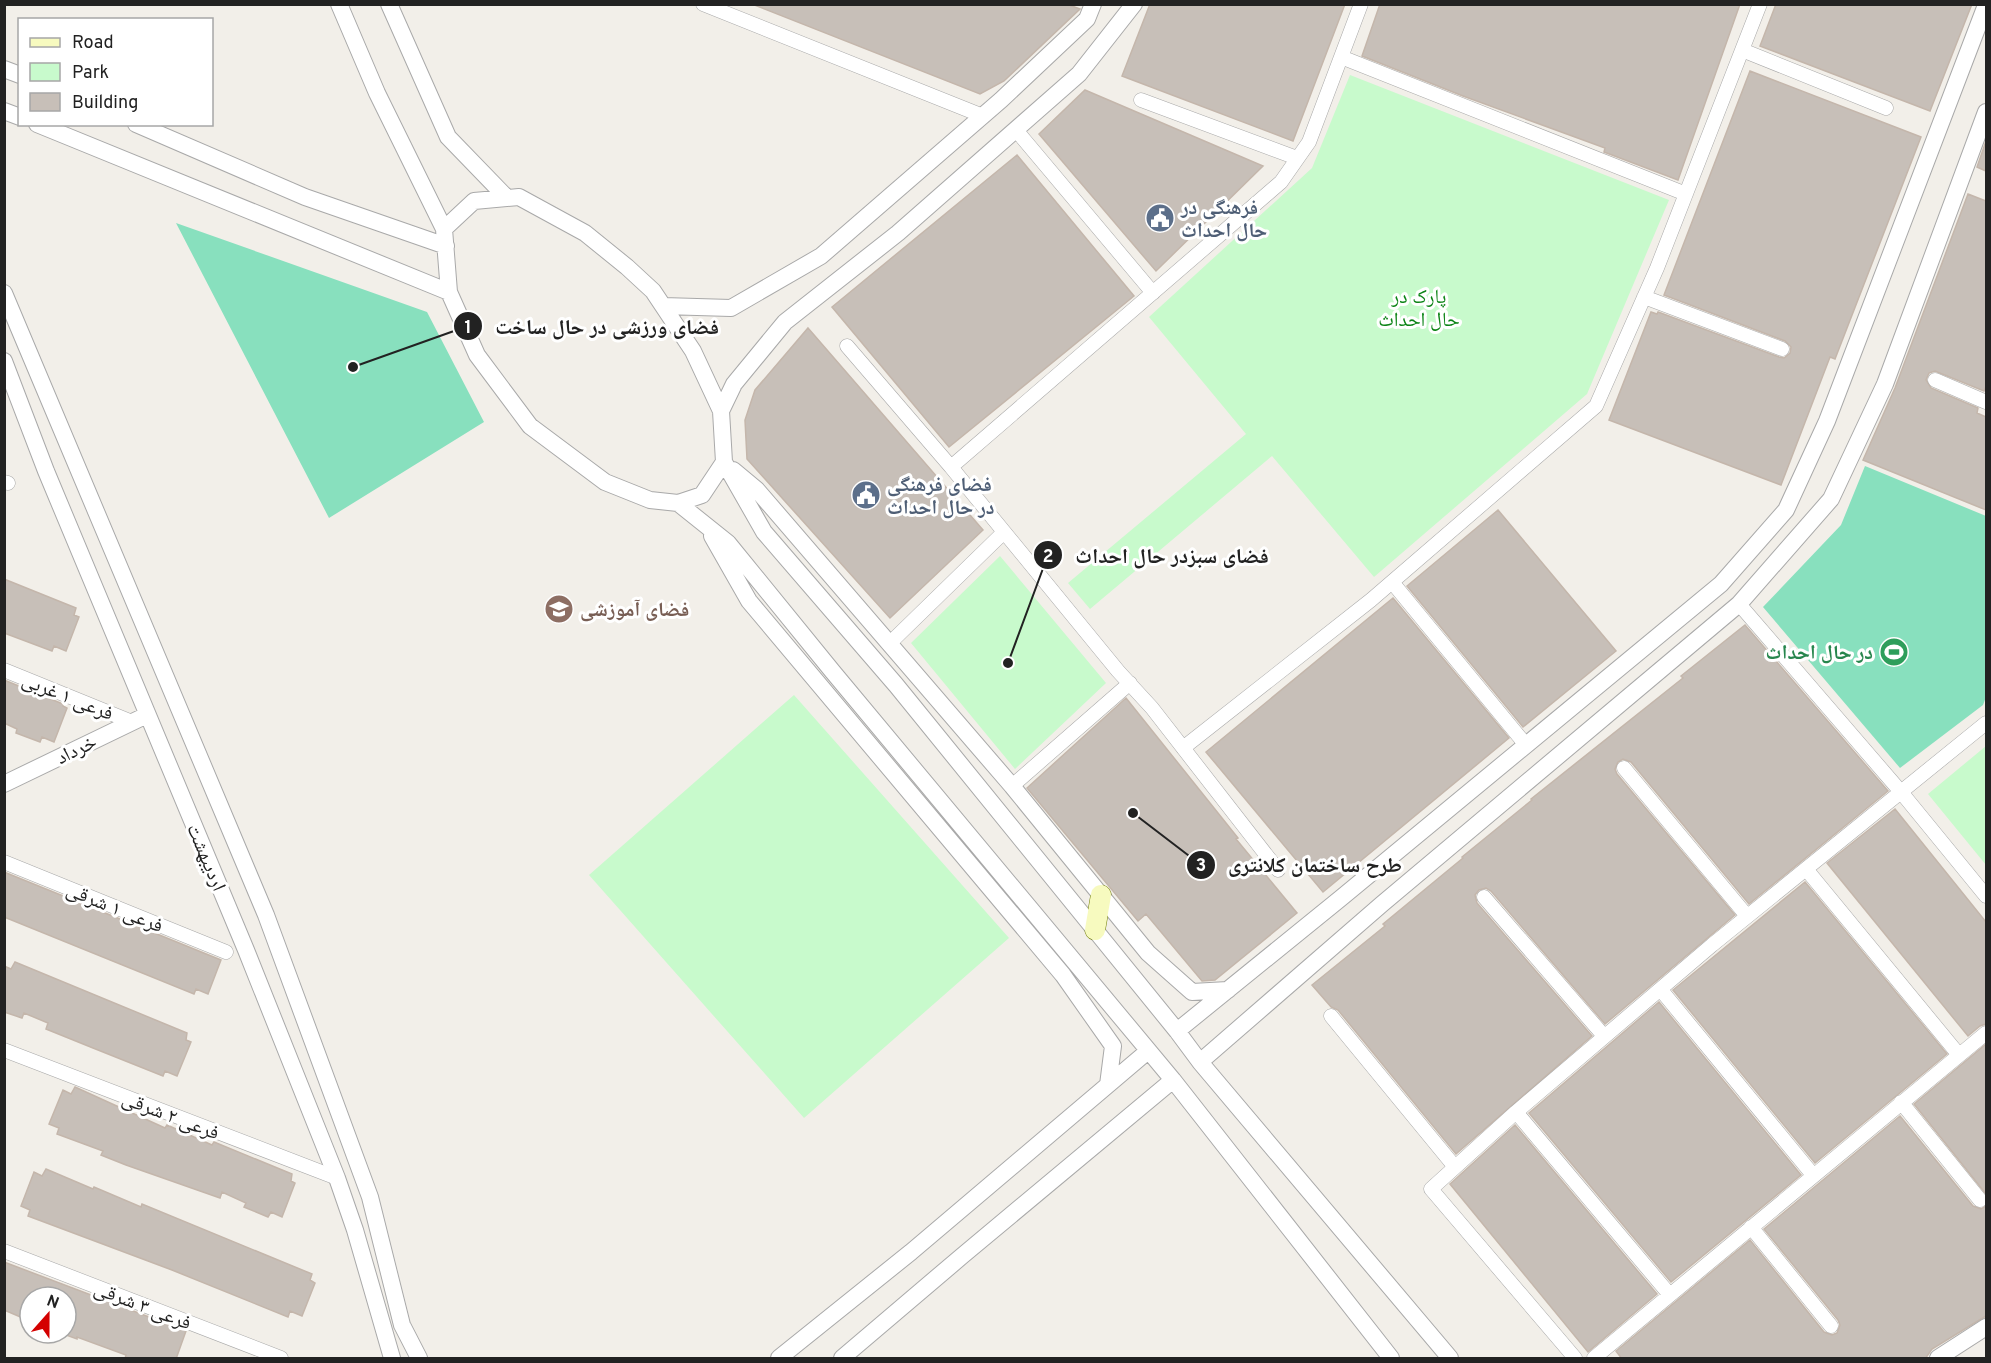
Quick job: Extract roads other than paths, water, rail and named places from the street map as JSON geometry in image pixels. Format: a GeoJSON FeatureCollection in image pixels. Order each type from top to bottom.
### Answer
{"type":"FeatureCollection","features":[{"type":"Feature","properties":{"kind":"main road"},"geometry":{"type":"LineString","coordinates":[[1095,930],[1101,895]]}},
{"type":"Feature","properties":{"kind":"street"},"geometry":{"type":"LineString","coordinates":[[339,4],[377,93],[444,229],[448,292],[477,355],[530,426],[606,482],[650,500],[678,503],[702,495],[724,462]]}},
{"type":"Feature","properties":{"kind":"street"},"geometry":{"type":"LineString","coordinates":[[703,4],[983,116]]}},
{"type":"Feature","properties":{"kind":"street"},"geometry":{"type":"LineString","coordinates":[[663,306],[731,308],[821,256],[983,116],[1087,19],[1093,4]]}},
{"type":"Feature","properties":{"kind":"street"},"geometry":{"type":"LineString","coordinates":[[721,411],[735,384],[785,322],[898,233],[1080,74],[1134,4]]}},
{"type":"Feature","properties":{"kind":"street"},"geometry":{"type":"LineString","coordinates":[[951,467],[1281,182],[1309,142],[1361,4]]}},
{"type":"Feature","properties":{"kind":"street"},"geometry":{"type":"LineString","coordinates":[[1184,748],[1392,582],[1596,406],[1644,297],[1760,4]]}},
{"type":"Feature","properties":{"kind":"street"},"geometry":{"type":"LineString","coordinates":[[1177,1031],[1721,584],[1786,510],[1827,421],[1986,4]]}},
{"type":"Feature","properties":{"kind":"street"},"geometry":{"type":"LineString","coordinates":[[389,5],[448,137],[507,198]]}},
{"type":"Feature","properties":{"kind":"street"},"geometry":{"type":"LineString","coordinates":[[1742,50],[1886,108]]}},
{"type":"Feature","properties":{"kind":"street"},"geometry":{"type":"LineString","coordinates":[[1341,57],[1686,194]]}},
{"type":"Feature","properties":{"kind":"street"},"geometry":{"type":"LineString","coordinates":[[1141,100],[1297,158]]}},
{"type":"Feature","properties":{"kind":"street"},"geometry":{"type":"LineString","coordinates":[[1200,1062],[1382,904],[1739,604],[1831,499],[1885,384],[1986,111]]}},
{"type":"Feature","properties":{"kind":"street"},"geometry":{"type":"LineString","coordinates":[[42,126],[448,292]]}},
{"type":"Feature","properties":{"kind":"street"},"geometry":{"type":"LineString","coordinates":[[141,126],[305,197],[446,246]]}},
{"type":"Feature","properties":{"kind":"street"},"geometry":{"type":"LineString","coordinates":[[1016,130],[1152,294]]}},
{"type":"Feature","properties":{"kind":"street"},"geometry":{"type":"LineString","coordinates":[[444,229],[474,201],[519,197],[585,233],[653,291],[693,351],[721,411],[724,462],[764,532],[896,685],[1200,1062],[1450,1359]]}},
{"type":"Feature","properties":{"kind":"street"},"geometry":{"type":"LineString","coordinates":[[4,293],[266,915],[370,1197],[402,1325],[419,1359]]}},
{"type":"Feature","properties":{"kind":"street"},"geometry":{"type":"LineString","coordinates":[[1644,297],[1782,349]]}},
{"type":"Feature","properties":{"kind":"street"},"geometry":{"type":"LineString","coordinates":[[847,346],[1152,708],[1278,870]]}},
{"type":"Feature","properties":{"kind":"street","name":"اردیبهشت"},"geometry":{"type":"LineString","coordinates":[[4,361],[140,719],[246,950],[337,1178],[355,1230],[392,1359]]}},
{"type":"Feature","properties":{"kind":"street"},"geometry":{"type":"LineString","coordinates":[[1935,380],[1986,402]]}},
{"type":"Feature","properties":{"kind":"street"},"geometry":{"type":"LineString","coordinates":[[724,462],[757,490],[1012,786],[1148,953],[1192,992],[1228,990]]}},
{"type":"Feature","properties":{"kind":"street"},"geometry":{"type":"LineString","coordinates":[[678,503],[728,543],[1173,1080],[1391,1359]]}},
{"type":"Feature","properties":{"kind":"street"},"geometry":{"type":"LineString","coordinates":[[704,523],[749,601],[1063,975],[1113,1046],[1108,1086]]}},
{"type":"Feature","properties":{"kind":"street"},"geometry":{"type":"LineString","coordinates":[[889,644],[1003,533]]}},
{"type":"Feature","properties":{"kind":"street"},"geometry":{"type":"LineString","coordinates":[[1392,582],[1526,745]]}},
{"type":"Feature","properties":{"kind":"street"},"geometry":{"type":"LineString","coordinates":[[1739,604],[1901,792],[1986,896]]}},
{"type":"Feature","properties":{"kind":"street","name":"فرعی ۱ غربی"},"geometry":{"type":"LineString","coordinates":[[4,670],[140,719]]}},
{"type":"Feature","properties":{"kind":"street"},"geometry":{"type":"LineString","coordinates":[[1012,786],[1130,683]]}},
{"type":"Feature","properties":{"kind":"street","name":"خرداد"},"geometry":{"type":"LineString","coordinates":[[4,784],[140,719]]}},
{"type":"Feature","properties":{"kind":"street"},"geometry":{"type":"LineString","coordinates":[[1575,1359],[1431,1189],[1604,1036],[1747,916],[1986,723]]}},
{"type":"Feature","properties":{"kind":"street"},"geometry":{"type":"LineString","coordinates":[[1624,768],[1747,916]]}},
{"type":"Feature","properties":{"kind":"street","name":"فرعی ۱ شرقی"},"geometry":{"type":"LineString","coordinates":[[4,862],[226,952]]}},
{"type":"Feature","properties":{"kind":"street"},"geometry":{"type":"LineString","coordinates":[[1806,869],[1959,1055]]}},
{"type":"Feature","properties":{"kind":"street"},"geometry":{"type":"LineString","coordinates":[[1484,897],[1604,1036]]}},
{"type":"Feature","properties":{"kind":"street"},"geometry":{"type":"LineString","coordinates":[[1661,990],[1813,1175]]}},
{"type":"Feature","properties":{"kind":"street"},"geometry":{"type":"LineString","coordinates":[[1331,1016],[1455,1167]]}},
{"type":"Feature","properties":{"kind":"street"},"geometry":{"type":"LineString","coordinates":[[1594,1359],[1986,1033]]}},
{"type":"Feature","properties":{"kind":"street","name":"فرعی ۲ شرقی"},"geometry":{"type":"LineString","coordinates":[[4,1050],[337,1178]]}},
{"type":"Feature","properties":{"kind":"street"},"geometry":{"type":"LineString","coordinates":[[779,1359],[911,1252],[1148,1051]]}},
{"type":"Feature","properties":{"kind":"street"},"geometry":{"type":"LineString","coordinates":[[842,1359],[1173,1080]]}},
{"type":"Feature","properties":{"kind":"street"},"geometry":{"type":"LineString","coordinates":[[1901,1102],[1980,1200]]}},
{"type":"Feature","properties":{"kind":"street"},"geometry":{"type":"LineString","coordinates":[[1516,1112],[1670,1295]]}},
{"type":"Feature","properties":{"kind":"street"},"geometry":{"type":"LineString","coordinates":[[1751,1227],[1831,1326]]}},
{"type":"Feature","properties":{"kind":"street","name":"فرعی ۳ شرقی"},"geometry":{"type":"LineString","coordinates":[[4,1251],[262,1355],[281,1359]]}},
{"type":"Feature","properties":{"kind":"street"},"geometry":{"type":"LineString","coordinates":[[1938,1359],[1986,1327]]}},
{"type":"Feature","properties":{"kind":"street"},"geometry":{"type":"LineString","coordinates":[[1608,1347],[1617,1359]]}},
{"type":"Feature","properties":{"kind":"place","name":"فرهنگی در حال احداث"},"geometry":{"type":"Point","coordinates":[1160,218]}},
{"type":"Feature","properties":{"kind":"place","name":"فضای ورزشی در حال ساخت"},"geometry":{"type":"Point","coordinates":[353,367]}},
{"type":"Feature","properties":{"kind":"place","name":"فضای فرهنگی در حال احداث"},"geometry":{"type":"Point","coordinates":[866,495]}},
{"type":"Feature","properties":{"kind":"place","name":"فضای آموزشی"},"geometry":{"type":"Point","coordinates":[559,609]}},
{"type":"Feature","properties":{"kind":"place","name":"در حال احداث"},"geometry":{"type":"Point","coordinates":[1894,652]}},
{"type":"Feature","properties":{"kind":"place","name":"فضای سبزدر حال احداث"},"geometry":{"type":"Point","coordinates":[1008,663]}},
{"type":"Feature","properties":{"kind":"place","name":"طرح ساختمان کلانتری"},"geometry":{"type":"Point","coordinates":[1133,813]}},
{"type":"Feature","properties":{"kind":"park label","name":"پارک در حال احداث"},"geometry":{"type":"Point","coordinates":[1419,308]}}]}
